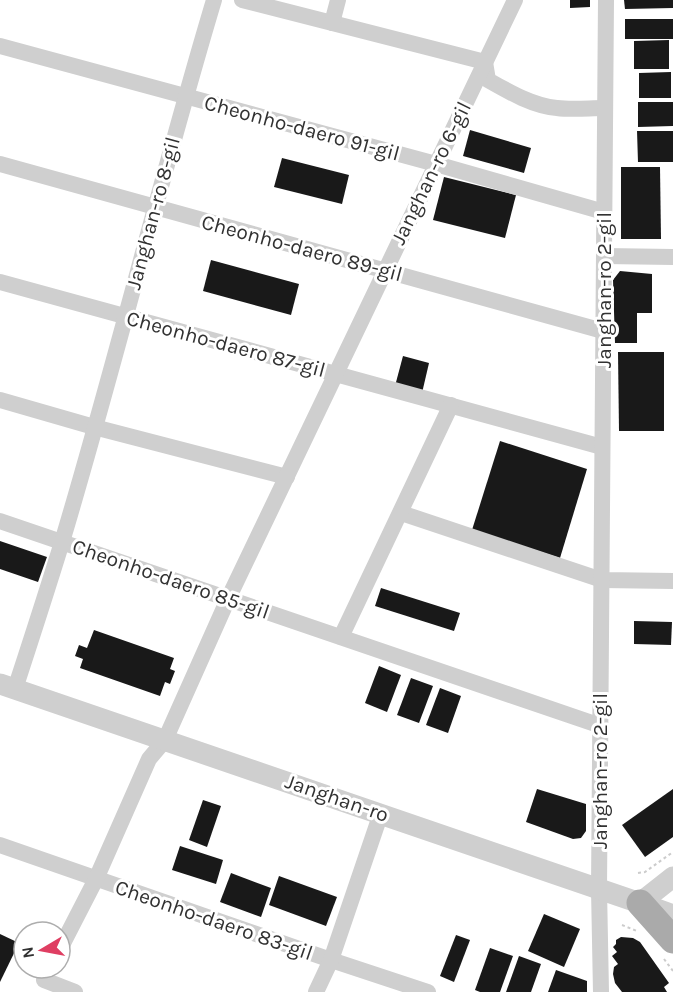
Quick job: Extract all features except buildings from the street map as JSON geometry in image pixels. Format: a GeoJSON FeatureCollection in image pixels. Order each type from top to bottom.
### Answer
{"type":"FeatureCollection","features":[{"type":"Feature","properties":{"kind":"main road"},"geometry":{"type":"LineString","coordinates":[[640,903],[673,940]]}},
{"type":"Feature","properties":{"kind":"street","name":"Janghan-ro 8-gil"},"geometry":{"type":"LineString","coordinates":[[8,686],[62,542],[185,96],[214,0]]}},
{"type":"Feature","properties":{"kind":"street"},"geometry":{"type":"LineString","coordinates":[[242,0],[485,62],[488,80],[531,102],[557,108],[605,108]]}},
{"type":"Feature","properties":{"kind":"street"},"geometry":{"type":"LineString","coordinates":[[332,23],[338,0]]}},
{"type":"Feature","properties":{"kind":"street","name":"Janghan-ro 6-gil"},"geometry":{"type":"LineString","coordinates":[[72,926],[96,879],[149,759],[165,740],[228,599],[515,0]]}},
{"type":"Feature","properties":{"kind":"street","name":"Janghan-ro 2-gil"},"geometry":{"type":"LineString","coordinates":[[601,992],[599,889],[606,0]]}},
{"type":"Feature","properties":{"kind":"street","name":"Cheonho-daero 91-gil"},"geometry":{"type":"LineString","coordinates":[[0,46],[604,212]]}},
{"type":"Feature","properties":{"kind":"street","name":"Cheonho-daero 89-gil"},"geometry":{"type":"LineString","coordinates":[[0,164],[603,331]]}},
{"type":"Feature","properties":{"kind":"street"},"geometry":{"type":"LineString","coordinates":[[604,256],[673,257]]}},
{"type":"Feature","properties":{"kind":"street","name":"Cheonho-daero 87-gil"},"geometry":{"type":"LineString","coordinates":[[0,282],[602,447]]}},
{"type":"Feature","properties":{"kind":"street"},"geometry":{"type":"LineString","coordinates":[[0,400],[287,477]]}},
{"type":"Feature","properties":{"kind":"street"},"geometry":{"type":"LineString","coordinates":[[341,637],[452,405]]}},
{"type":"Feature","properties":{"kind":"street"},"geometry":{"type":"LineString","coordinates":[[401,513],[602,580],[673,581]]}},
{"type":"Feature","properties":{"kind":"street","name":"Cheonho-daero 85-gil"},"geometry":{"type":"LineString","coordinates":[[0,521],[600,726]]}},
{"type":"Feature","properties":{"kind":"street","name":"Janghan-ro"},"geometry":{"type":"LineString","coordinates":[[8,686],[673,915]]}},
{"type":"Feature","properties":{"kind":"street"},"geometry":{"type":"LineString","coordinates":[[316,992],[331,960],[381,813]]}},
{"type":"Feature","properties":{"kind":"street","name":"Cheonho-daero 83-gil"},"geometry":{"type":"LineString","coordinates":[[0,845],[428,992]]}},
{"type":"Feature","properties":{"kind":"street"},"geometry":{"type":"LineString","coordinates":[[640,903],[673,877]]}},
{"type":"Feature","properties":{"kind":"street"},"geometry":{"type":"LineString","coordinates":[[44,980],[75,992]]}},
{"type":"Feature","properties":{"kind":"path"},"geometry":{"type":"LineString","coordinates":[[638,873],[645,873],[673,852]]}}]}
